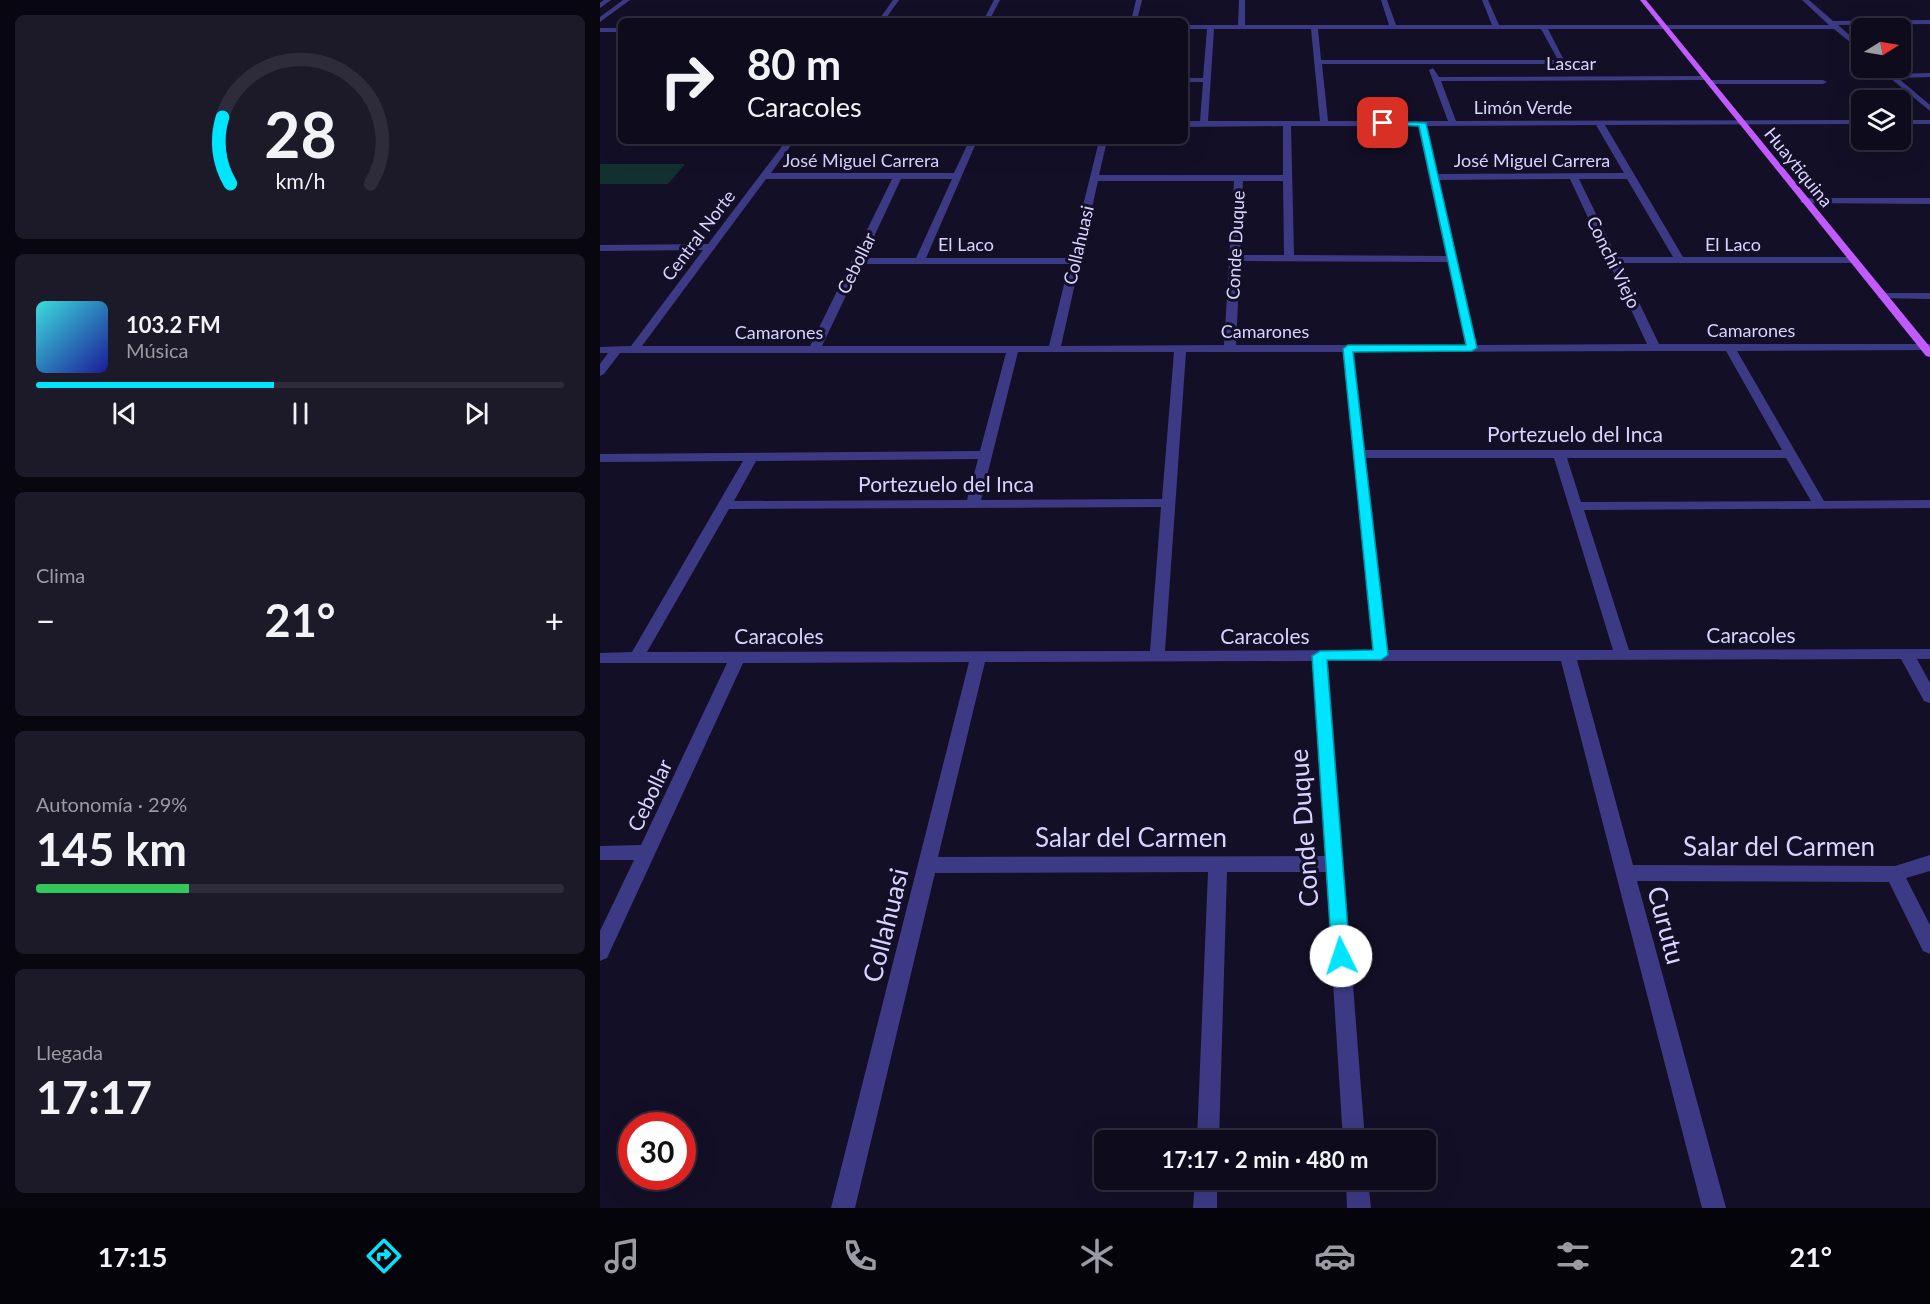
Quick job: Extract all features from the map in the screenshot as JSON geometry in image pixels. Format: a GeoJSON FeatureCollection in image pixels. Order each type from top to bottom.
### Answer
{"type":"FeatureCollection","features":[{"type":"Feature","properties":{"kind":"main road","name":"Huaytiquina"},"geometry":{"type":"LineString","coordinates":[[1643,0],[1928,350]]}},
{"type":"Feature","properties":{"kind":"street"},"geometry":{"type":"LineString","coordinates":[[600,6],[608,0]]}},
{"type":"Feature","properties":{"kind":"street"},"geometry":{"type":"LineString","coordinates":[[600,20],[627,0]]}},
{"type":"Feature","properties":{"kind":"street"},"geometry":{"type":"LineString","coordinates":[[883,18],[896,0]]}},
{"type":"Feature","properties":{"kind":"street"},"geometry":{"type":"LineString","coordinates":[[988,18],[997,0]]}},
{"type":"Feature","properties":{"kind":"street"},"geometry":{"type":"LineString","coordinates":[[1135,18],[1140,0]]}},
{"type":"Feature","properties":{"kind":"street"},"geometry":{"type":"LineString","coordinates":[[1241,27],[1242,0]]}},
{"type":"Feature","properties":{"kind":"street"},"geometry":{"type":"LineString","coordinates":[[1384,0],[1393,27]]}},
{"type":"Feature","properties":{"kind":"street"},"geometry":{"type":"LineString","coordinates":[[1485,0],[1496,27]]}},
{"type":"Feature","properties":{"kind":"street"},"geometry":{"type":"LineString","coordinates":[[1805,0],[1851,41]]}},
{"type":"Feature","properties":{"kind":"street"},"geometry":{"type":"LineString","coordinates":[[1188,27],[1664,27],[1930,22]]}},
{"type":"Feature","properties":{"kind":"street"},"geometry":{"type":"LineString","coordinates":[[1203,124],[1211,27]]}},
{"type":"Feature","properties":{"kind":"street"},"geometry":{"type":"LineString","coordinates":[[1314,27],[1324,123]]}},
{"type":"Feature","properties":{"kind":"street"},"geometry":{"type":"LineString","coordinates":[[1543,27],[1571,78]]}},
{"type":"Feature","properties":{"kind":"street"},"geometry":{"type":"LineString","coordinates":[[600,30],[618,30]]}},
{"type":"Feature","properties":{"kind":"street","name":"Lascar"},"geometry":{"type":"LineString","coordinates":[[1318,62],[1562,62]]}},
{"type":"Feature","properties":{"kind":"street"},"geometry":{"type":"LineString","coordinates":[[1430,62],[1453,123]]}},
{"type":"Feature","properties":{"kind":"street"},"geometry":{"type":"LineString","coordinates":[[1911,76],[1930,75]]}},
{"type":"Feature","properties":{"kind":"street","name":"Lascar"},"geometry":{"type":"LineString","coordinates":[[1436,79],[1571,78],[1823,82]]}},
{"type":"Feature","properties":{"kind":"street"},"geometry":{"type":"LineString","coordinates":[[1894,78],[1930,109]]}},
{"type":"Feature","properties":{"kind":"street"},"geometry":{"type":"LineString","coordinates":[[1188,80],[1207,80]]}},
{"type":"Feature","properties":{"kind":"street","name":"Limón Verde"},"geometry":{"type":"LineString","coordinates":[[1188,124],[1851,122]]}},
{"type":"Feature","properties":{"kind":"street"},"geometry":{"type":"LineString","coordinates":[[1911,122],[1930,122]]}},
{"type":"Feature","properties":{"kind":"street"},"geometry":{"type":"LineString","coordinates":[[1422,123],[1472,348]]}},
{"type":"Feature","properties":{"kind":"street"},"geometry":{"type":"LineString","coordinates":[[1599,123],[1680,260]]}},
{"type":"Feature","properties":{"kind":"street"},"geometry":{"type":"LineString","coordinates":[[1287,124],[1289,258]]}},
{"type":"Feature","properties":{"kind":"street","name":"Central Norte"},"geometry":{"type":"LineString","coordinates":[[634,350],[788,144]]}},
{"type":"Feature","properties":{"kind":"street"},"geometry":{"type":"LineString","coordinates":[[920,261],[972,144]]}},
{"type":"Feature","properties":{"kind":"street","name":"Collahuasi"},"geometry":{"type":"LineString","coordinates":[[1054,349],[1101,144]]}},
{"type":"Feature","properties":{"kind":"street","name":"José Miguel Carrera"},"geometry":{"type":"LineString","coordinates":[[764,176],[958,176]]}},
{"type":"Feature","properties":{"kind":"street","name":"Cebollar"},"geometry":{"type":"LineString","coordinates":[[813,350],[898,176]]}},
{"type":"Feature","properties":{"kind":"street","name":"Conchi Viejo"},"geometry":{"type":"LineString","coordinates":[[1573,176],[1655,348]]}},
{"type":"Feature","properties":{"kind":"street","name":"José Miguel Carrera"},"geometry":{"type":"LineString","coordinates":[[1434,177],[1630,176]]}},
{"type":"Feature","properties":{"kind":"street"},"geometry":{"type":"LineString","coordinates":[[1094,178],[1288,178]]}},
{"type":"Feature","properties":{"kind":"street","name":"Conde Duque"},"geometry":{"type":"LineString","coordinates":[[1230,349],[1239,178]]}},
{"type":"Feature","properties":{"kind":"street"},"geometry":{"type":"LineString","coordinates":[[1805,201],[1930,201]]}},
{"type":"Feature","properties":{"kind":"street"},"geometry":{"type":"LineString","coordinates":[[602,250],[711,247]]}},
{"type":"Feature","properties":{"kind":"street"},"geometry":{"type":"LineString","coordinates":[[1235,258],[1452,259]]}},
{"type":"Feature","properties":{"kind":"street","name":"El Laco"},"geometry":{"type":"LineString","coordinates":[[1614,260],[1853,260]]}},
{"type":"Feature","properties":{"kind":"street","name":"El Laco"},"geometry":{"type":"LineString","coordinates":[[857,261],[1075,261]]}},
{"type":"Feature","properties":{"kind":"street"},"geometry":{"type":"LineString","coordinates":[[1882,296],[1930,296]]}},
{"type":"Feature","properties":{"kind":"street"},"geometry":{"type":"LineString","coordinates":[[1730,348],[1820,505]]}},
{"type":"Feature","properties":{"kind":"street","name":"Camarones"},"geometry":{"type":"LineString","coordinates":[[600,350],[1730,348],[1928,350]]}},
{"type":"Feature","properties":{"kind":"street"},"geometry":{"type":"LineString","coordinates":[[973,504],[1013,349]]}},
{"type":"Feature","properties":{"kind":"street"},"geometry":{"type":"LineString","coordinates":[[1157,656],[1180,349]]}},
{"type":"Feature","properties":{"kind":"street"},"geometry":{"type":"LineString","coordinates":[[1348,349],[1381,655]]}},
{"type":"Feature","properties":{"kind":"street"},"geometry":{"type":"LineString","coordinates":[[600,372],[617,350]]}},
{"type":"Feature","properties":{"kind":"street","name":"Portezuelo del Inca"},"geometry":{"type":"LineString","coordinates":[[1359,454],[1791,454]]}},
{"type":"Feature","properties":{"kind":"street"},"geometry":{"type":"LineString","coordinates":[[1559,454],[1623,655]]}},
{"type":"Feature","properties":{"kind":"street","name":"Portezuelo del Inca"},"geometry":{"type":"LineString","coordinates":[[600,458],[986,455]]}},
{"type":"Feature","properties":{"kind":"street"},"geometry":{"type":"LineString","coordinates":[[638,657],[753,457]]}},
{"type":"Feature","properties":{"kind":"street","name":"Portezuelo del Inca"},"geometry":{"type":"LineString","coordinates":[[724,506],[1168,503]]}},
{"type":"Feature","properties":{"kind":"street"},"geometry":{"type":"LineString","coordinates":[[1576,507],[1930,504]]}},
{"type":"Feature","properties":{"kind":"street"},"geometry":{"type":"LineString","coordinates":[[1906,654],[1930,697]]}},
{"type":"Feature","properties":{"kind":"street","name":"Caracoles"},"geometry":{"type":"LineString","coordinates":[[600,658],[979,655],[1930,654]]}},
{"type":"Feature","properties":{"kind":"street","name":"Collahuasi"},"geometry":{"type":"LineString","coordinates":[[843,1208],[979,655]]}},
{"type":"Feature","properties":{"kind":"street","name":"Cebollar"},"geometry":{"type":"LineString","coordinates":[[600,952],[738,656]]}},
{"type":"Feature","properties":{"kind":"street","name":"Conde Duque"},"geometry":{"type":"LineString","coordinates":[[1320,656],[1353,1130]]}},
{"type":"Feature","properties":{"kind":"street","name":"Curutu"},"geometry":{"type":"LineString","coordinates":[[1568,656],[1714,1208]]}},
{"type":"Feature","properties":{"kind":"street"},"geometry":{"type":"LineString","coordinates":[[600,853],[647,852]]}},
{"type":"Feature","properties":{"kind":"street","name":"Salar del Carmen"},"geometry":{"type":"LineString","coordinates":[[1626,873],[1895,874],[1930,863]]}},
{"type":"Feature","properties":{"kind":"street"},"geometry":{"type":"LineString","coordinates":[[1208,1130],[1218,864]]}},
{"type":"Feature","properties":{"kind":"street","name":"Salar del Carmen"},"geometry":{"type":"LineString","coordinates":[[928,865],[1334,864]]}},
{"type":"Feature","properties":{"kind":"street"},"geometry":{"type":"LineString","coordinates":[[1895,874],[1930,945]]}},
{"type":"Feature","properties":{"kind":"street"},"geometry":{"type":"LineString","coordinates":[[1205,1208],[1206,1190]]}},
{"type":"Feature","properties":{"kind":"street"},"geometry":{"type":"LineString","coordinates":[[1358,1190],[1359,1208]]}},
{"type":"Feature","properties":{"kind":"green space"},"geometry":{"type":"Polygon","coordinates":[[[600,164],[685,164],[668,184],[600,184],[600,164]]]}},
{"type":"Feature","properties":{"kind":"route"},"geometry":{"type":"LineString","coordinates":[[1341,956],[1320,656],[1381,655],[1348,349],[1472,348],[1422,123],[1383,123]]}}]}
